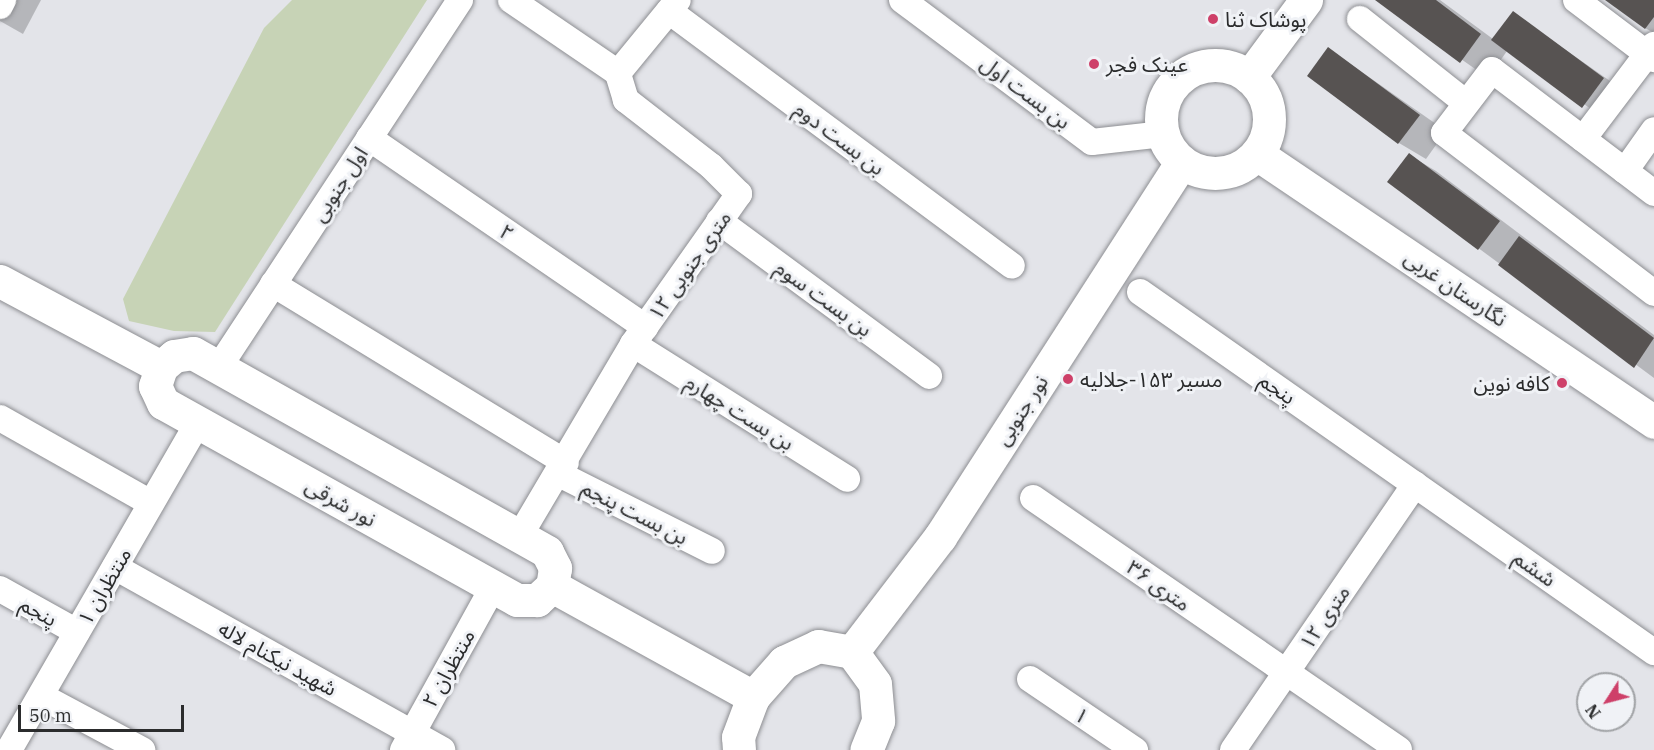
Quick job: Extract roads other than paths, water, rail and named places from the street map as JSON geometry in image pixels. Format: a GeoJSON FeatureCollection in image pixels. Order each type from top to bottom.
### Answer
{"type":"FeatureCollection","features":[{"type":"Feature","properties":{"kind":"street"},"geometry":{"type":"LineString","coordinates":[[0,6],[3,0]]}},
{"type":"Feature","properties":{"kind":"street","name":"اول جنوبی"},"geometry":{"type":"LineString","coordinates":[[219,367],[460,0]]}},
{"type":"Feature","properties":{"kind":"street"},"geometry":{"type":"LineString","coordinates":[[511,0],[618,73],[673,5]]}},
{"type":"Feature","properties":{"kind":"street","name":"بن بست اول"},"geometry":{"type":"LineString","coordinates":[[902,0],[1092,142],[1163,134]]}},
{"type":"Feature","properties":{"kind":"street"},"geometry":{"type":"LineString","coordinates":[[1249,77],[1306,0]]}},
{"type":"Feature","properties":{"kind":"street"},"geometry":{"type":"LineString","coordinates":[[1576,0],[1652,53],[1583,139]]}},
{"type":"Feature","properties":{"kind":"street","name":"بن بست دوم"},"geometry":{"type":"LineString","coordinates":[[673,5],[1012,266]]}},
{"type":"Feature","properties":{"kind":"street"},"geometry":{"type":"LineString","coordinates":[[1360,19],[1466,104]]}},
{"type":"Feature","properties":{"kind":"street"},"geometry":{"type":"LineString","coordinates":[[1217,65],[1249,77],[1261,90],[1269,122],[1257,154],[1229,172],[1205,172],[1182,162],[1163,134],[1164,101],[1184,74],[1217,65]]}},
{"type":"Feature","properties":{"kind":"street"},"geometry":{"type":"LineString","coordinates":[[1654,193],[1492,70],[1444,133],[1654,293]]}},
{"type":"Feature","properties":{"kind":"street","name":"۱۲ متری جنوبی"},"geometry":{"type":"LineString","coordinates":[[519,537],[639,336],[739,194],[711,166],[626,100],[618,73]]}},
{"type":"Feature","properties":{"kind":"street"},"geometry":{"type":"LineString","coordinates":[[1625,171],[1654,130]]}},
{"type":"Feature","properties":{"kind":"street","name":"۲"},"geometry":{"type":"LineString","coordinates":[[369,138],[639,336]]}},
{"type":"Feature","properties":{"kind":"street","name":"نگارستان غربی"},"geometry":{"type":"LineString","coordinates":[[1257,154],[1654,422]]}},
{"type":"Feature","properties":{"kind":"street","name":"نور جنوبی"},"geometry":{"type":"LineString","coordinates":[[852,652],[940,537],[1182,162]]}},
{"type":"Feature","properties":{"kind":"street","name":"بن بست سوم"},"geometry":{"type":"LineString","coordinates":[[719,221],[929,376]]}},
{"type":"Feature","properties":{"kind":"street"},"geometry":{"type":"LineString","coordinates":[[0,281],[161,367],[174,356],[193,352],[547,552],[555,568],[552,586],[753,697]]}},
{"type":"Feature","properties":{"kind":"street","name":"بن بست پنجم"},"geometry":{"type":"LineString","coordinates":[[273,284],[562,468],[712,551]]}},
{"type":"Feature","properties":{"kind":"street","name":"پنجم"},"geometry":{"type":"LineString","coordinates":[[1140,292],[1415,484]]}},
{"type":"Feature","properties":{"kind":"street","name":"بن بست چهارم"},"geometry":{"type":"LineString","coordinates":[[639,336],[847,479]]}},
{"type":"Feature","properties":{"kind":"street","name":"نور شرقی"},"geometry":{"type":"LineString","coordinates":[[161,367],[155,386],[163,403],[517,600],[537,600],[552,586]]}},
{"type":"Feature","properties":{"kind":"street"},"geometry":{"type":"LineString","coordinates":[[0,418],[151,503]]}},
{"type":"Feature","properties":{"kind":"street","name":"منتظران ۱"},"geometry":{"type":"LineString","coordinates":[[9,750],[198,422]]}},
{"type":"Feature","properties":{"kind":"street","name":"ششم"},"geometry":{"type":"LineString","coordinates":[[1415,484],[1654,652]]}},
{"type":"Feature","properties":{"kind":"street","name":"۱۲ متری"},"geometry":{"type":"LineString","coordinates":[[1233,750],[1415,484]]}},
{"type":"Feature","properties":{"kind":"street","name":"۳۶ متری"},"geometry":{"type":"LineString","coordinates":[[1033,498],[1399,750]]}},
{"type":"Feature","properties":{"kind":"street","name":"شهید نیکنام لاله"},"geometry":{"type":"LineString","coordinates":[[115,567],[407,742],[442,750]]}},
{"type":"Feature","properties":{"kind":"street","name":"منتظران ۲"},"geometry":{"type":"LineString","coordinates":[[407,742],[494,587]]}},
{"type":"Feature","properties":{"kind":"street","name":"پنجم"},"geometry":{"type":"LineString","coordinates":[[0,589],[77,632]]}},
{"type":"Feature","properties":{"kind":"street"},"geometry":{"type":"LineString","coordinates":[[739,750],[738,738],[753,697],[783,662],[818,645],[852,652],[875,684],[878,721],[866,750]]}},
{"type":"Feature","properties":{"kind":"street","name":"۱"},"geometry":{"type":"LineString","coordinates":[[1030,679],[1135,750]]}},
{"type":"Feature","properties":{"kind":"street"},"geometry":{"type":"LineString","coordinates":[[40,696],[142,750]]}},
{"type":"Feature","properties":{"kind":"place","name":"پوشاک ثنا"},"geometry":{"type":"Point","coordinates":[1213,19]}},
{"type":"Feature","properties":{"kind":"place","name":"عینک فجر"},"geometry":{"type":"Point","coordinates":[1094,64]}},
{"type":"Feature","properties":{"kind":"place","name":"مسیر ۱۵۳-جلالیه"},"geometry":{"type":"Point","coordinates":[1068,379]}},
{"type":"Feature","properties":{"kind":"place","name":"کافه نوین"},"geometry":{"type":"Point","coordinates":[1562,383]}}]}
